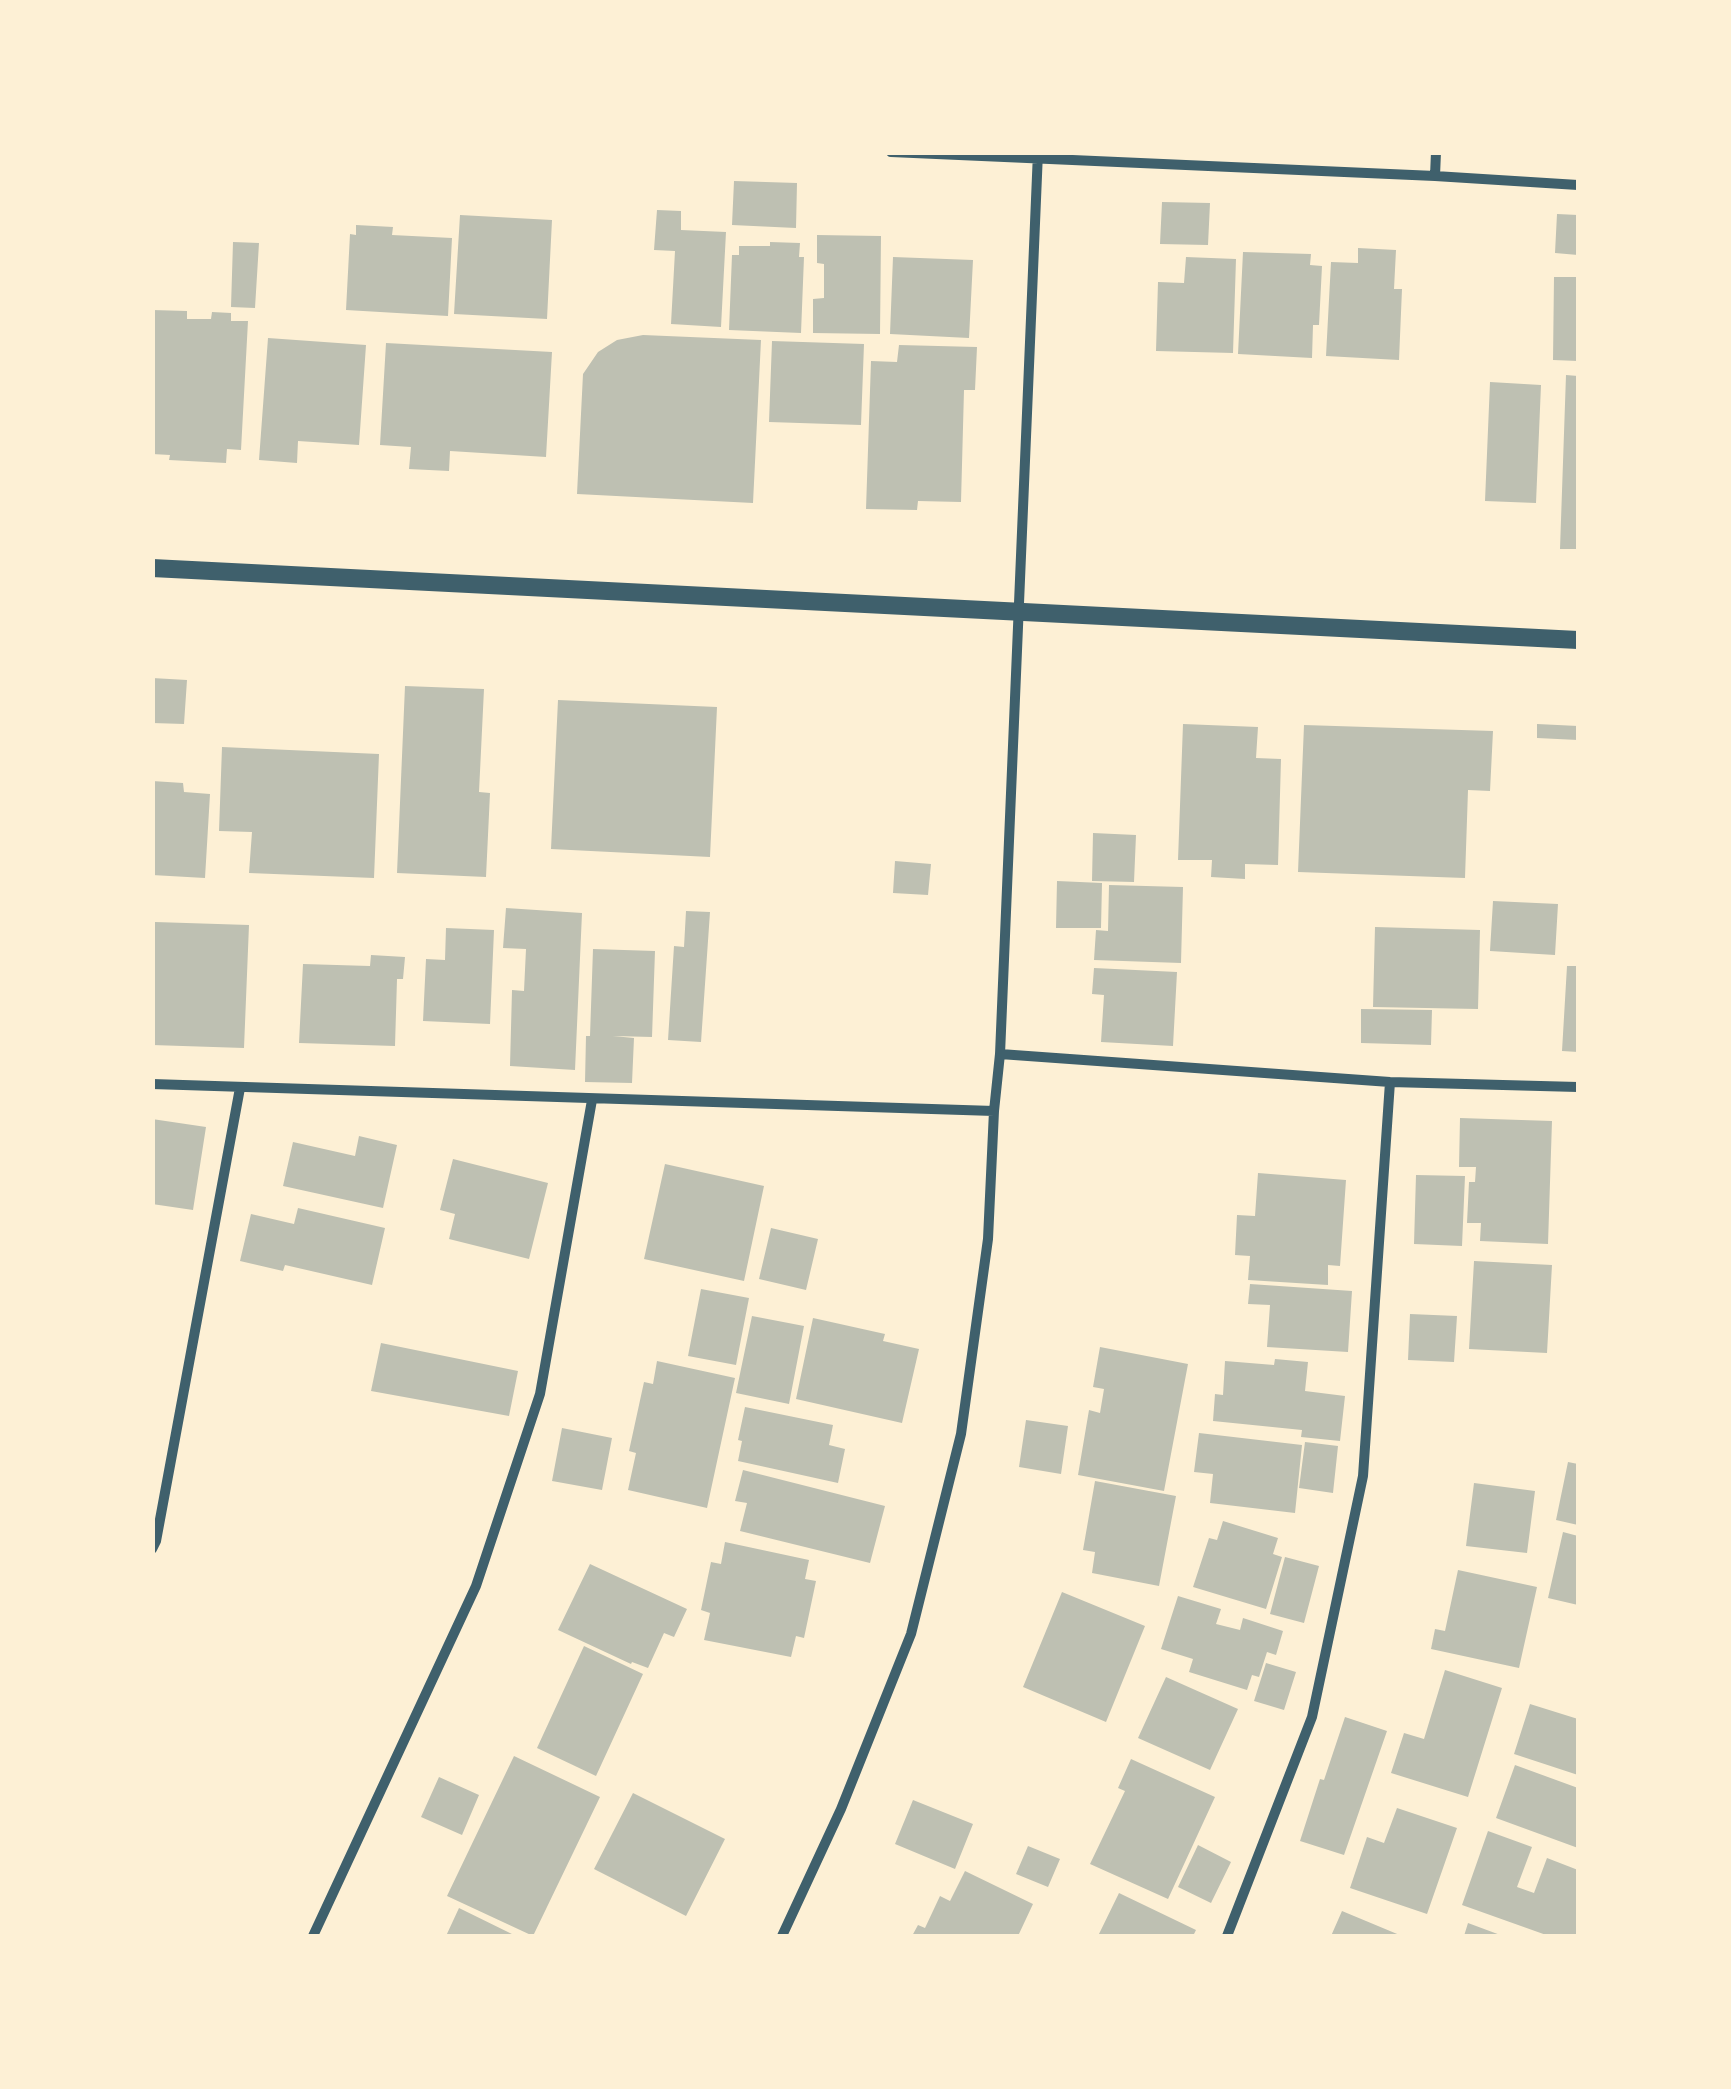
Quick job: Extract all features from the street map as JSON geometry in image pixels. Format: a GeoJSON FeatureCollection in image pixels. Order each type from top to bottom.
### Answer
{"type":"FeatureCollection","features":[{"type":"Feature","properties":{"kind":"street"},"geometry":{"type":"LineString","coordinates":[[891,152],[1038,156],[1578,185]]}},
{"type":"Feature","properties":{"kind":"street"},"geometry":{"type":"LineString","coordinates":[[1435,176],[1436,152]]}},
{"type":"Feature","properties":{"kind":"street"},"geometry":{"type":"LineString","coordinates":[[782,1936],[841,1808],[911,1634],[961,1434],[988,1239],[1000,1054],[1038,156]]}},
{"type":"Feature","properties":{"kind":"street"},"geometry":{"type":"LineString","coordinates":[[152,568],[1578,640]]}},
{"type":"Feature","properties":{"kind":"street"},"geometry":{"type":"LineString","coordinates":[[1000,1054],[1390,1082],[1578,1086]]}},
{"type":"Feature","properties":{"kind":"street"},"geometry":{"type":"LineString","coordinates":[[1227,1936],[1312,1716],[1364,1476],[1390,1082]]}},
{"type":"Feature","properties":{"kind":"street"},"geometry":{"type":"LineString","coordinates":[[152,1084],[994,1111]]}},
{"type":"Feature","properties":{"kind":"street"},"geometry":{"type":"LineString","coordinates":[[152,1550],[240,1088]]}},
{"type":"Feature","properties":{"kind":"street"},"geometry":{"type":"LineString","coordinates":[[312,1936],[476,1586],[488,1552],[540,1394],[592,1100]]}},
{"type":"Feature","properties":{"kind":"building"},"geometry":{"type":"Polygon","coordinates":[[[734,181],[797,183],[796,228],[732,225],[734,181]]]}},
{"type":"Feature","properties":{"kind":"building"},"geometry":{"type":"Polygon","coordinates":[[[1162,202],[1210,203],[1208,245],[1160,244],[1162,202]]]}},
{"type":"Feature","properties":{"kind":"building"},"geometry":{"type":"Polygon","coordinates":[[[657,210],[681,211],[681,230],[726,232],[721,327],[671,324],[675,251],[654,250],[657,210]]]}},
{"type":"Feature","properties":{"kind":"building"},"geometry":{"type":"Polygon","coordinates":[[[1557,214],[1578,215],[1578,255],[1555,253],[1557,214]]]}},
{"type":"Feature","properties":{"kind":"building"},"geometry":{"type":"Polygon","coordinates":[[[460,215],[552,220],[547,319],[454,314],[460,215]]]}},
{"type":"Feature","properties":{"kind":"building"},"geometry":{"type":"Polygon","coordinates":[[[356,225],[393,227],[392,235],[452,238],[448,316],[346,310],[350,234],[356,235],[356,225]]]}},
{"type":"Feature","properties":{"kind":"building"},"geometry":{"type":"Polygon","coordinates":[[[817,235],[881,236],[880,334],[813,333],[813,299],[824,298],[824,264],[817,263],[817,235]]]}},
{"type":"Feature","properties":{"kind":"building"},"geometry":{"type":"Polygon","coordinates":[[[233,242],[259,243],[255,308],[231,307],[233,242]]]}},
{"type":"Feature","properties":{"kind":"building"},"geometry":{"type":"Polygon","coordinates":[[[770,242],[800,243],[799,257],[804,257],[801,333],[729,330],[732,255],[739,255],[739,246],[770,246],[770,242]]]}},
{"type":"Feature","properties":{"kind":"building"},"geometry":{"type":"Polygon","coordinates":[[[1358,248],[1396,250],[1394,289],[1402,289],[1399,360],[1326,356],[1331,262],[1358,263],[1358,248]]]}},
{"type":"Feature","properties":{"kind":"building"},"geometry":{"type":"Polygon","coordinates":[[[1243,252],[1311,254],[1310,265],[1322,266],[1319,325],[1313,325],[1312,358],[1238,354],[1243,252]]]}},
{"type":"Feature","properties":{"kind":"building"},"geometry":{"type":"Polygon","coordinates":[[[893,257],[973,260],[969,338],[890,334],[893,257]]]}},
{"type":"Feature","properties":{"kind":"building"},"geometry":{"type":"Polygon","coordinates":[[[1186,257],[1236,259],[1233,353],[1156,351],[1158,282],[1184,283],[1186,257]]]}},
{"type":"Feature","properties":{"kind":"building"},"geometry":{"type":"Polygon","coordinates":[[[1554,277],[1578,277],[1578,361],[1553,360],[1554,277]]]}},
{"type":"Feature","properties":{"kind":"building"},"geometry":{"type":"Polygon","coordinates":[[[152,310],[187,311],[187,319],[211,319],[212,312],[231,313],[231,321],[248,321],[241,450],[227,449],[226,463],[169,460],[170,455],[152,454],[152,310]]]}},
{"type":"Feature","properties":{"kind":"building"},"geometry":{"type":"Polygon","coordinates":[[[643,335],[761,340],[753,503],[577,494],[583,374],[598,352],[617,340],[643,335]]]}},
{"type":"Feature","properties":{"kind":"building"},"geometry":{"type":"Polygon","coordinates":[[[268,338],[366,345],[359,445],[298,441],[297,463],[259,460],[268,338]]]}},
{"type":"Feature","properties":{"kind":"building"},"geometry":{"type":"Polygon","coordinates":[[[772,341],[864,344],[861,425],[769,422],[772,341]]]}},
{"type":"Feature","properties":{"kind":"building"},"geometry":{"type":"Polygon","coordinates":[[[386,343],[552,352],[546,457],[450,451],[449,471],[409,469],[411,447],[380,445],[386,343]]]}},
{"type":"Feature","properties":{"kind":"building"},"geometry":{"type":"Polygon","coordinates":[[[899,345],[977,347],[975,390],[964,390],[961,502],[918,501],[917,510],[866,509],[871,361],[897,362],[899,345]]]}},
{"type":"Feature","properties":{"kind":"building"},"geometry":{"type":"Polygon","coordinates":[[[1566,375],[1578,376],[1578,549],[1560,549],[1566,375]]]}},
{"type":"Feature","properties":{"kind":"building"},"geometry":{"type":"Polygon","coordinates":[[[1490,382],[1541,385],[1536,503],[1485,501],[1490,382]]]}},
{"type":"Feature","properties":{"kind":"building"},"geometry":{"type":"Polygon","coordinates":[[[152,678],[187,680],[184,724],[152,723],[152,678]]]}},
{"type":"Feature","properties":{"kind":"building"},"geometry":{"type":"Polygon","coordinates":[[[405,686],[484,689],[479,792],[490,793],[486,877],[397,873],[405,686]]]}},
{"type":"Feature","properties":{"kind":"building"},"geometry":{"type":"Polygon","coordinates":[[[558,700],[717,707],[710,857],[551,849],[558,700]]]}},
{"type":"Feature","properties":{"kind":"building"},"geometry":{"type":"Polygon","coordinates":[[[1183,724],[1258,727],[1256,758],[1281,759],[1278,865],[1245,864],[1245,879],[1211,877],[1212,860],[1178,860],[1183,724]]]}},
{"type":"Feature","properties":{"kind":"building"},"geometry":{"type":"Polygon","coordinates":[[[1537,724],[1578,726],[1578,740],[1537,738],[1537,724]]]}},
{"type":"Feature","properties":{"kind":"building"},"geometry":{"type":"Polygon","coordinates":[[[1304,725],[1493,731],[1490,791],[1468,790],[1465,878],[1298,872],[1304,725]]]}},
{"type":"Feature","properties":{"kind":"building"},"geometry":{"type":"Polygon","coordinates":[[[222,747],[379,754],[374,878],[249,873],[252,832],[219,831],[222,747]]]}},
{"type":"Feature","properties":{"kind":"building"},"geometry":{"type":"Polygon","coordinates":[[[152,781],[183,783],[184,792],[210,794],[205,878],[152,875],[152,781]]]}},
{"type":"Feature","properties":{"kind":"building"},"geometry":{"type":"Polygon","coordinates":[[[1093,833],[1136,835],[1134,882],[1092,881],[1093,833]]]}},
{"type":"Feature","properties":{"kind":"building"},"geometry":{"type":"Polygon","coordinates":[[[895,861],[931,864],[928,895],[893,893],[895,861]]]}},
{"type":"Feature","properties":{"kind":"building"},"geometry":{"type":"Polygon","coordinates":[[[1057,881],[1102,883],[1101,928],[1056,928],[1057,881]]]}},
{"type":"Feature","properties":{"kind":"building"},"geometry":{"type":"Polygon","coordinates":[[[1109,885],[1183,887],[1181,963],[1094,960],[1096,930],[1108,931],[1109,885]]]}},
{"type":"Feature","properties":{"kind":"building"},"geometry":{"type":"Polygon","coordinates":[[[1493,901],[1558,904],[1555,955],[1490,951],[1493,901]]]}},
{"type":"Feature","properties":{"kind":"building"},"geometry":{"type":"Polygon","coordinates":[[[506,908],[582,913],[575,1070],[510,1066],[512,990],[524,991],[526,949],[503,948],[506,908]]]}},
{"type":"Feature","properties":{"kind":"building"},"geometry":{"type":"Polygon","coordinates":[[[686,911],[710,912],[701,1042],[668,1040],[674,946],[684,947],[686,911]]]}},
{"type":"Feature","properties":{"kind":"building"},"geometry":{"type":"Polygon","coordinates":[[[155,922],[249,925],[244,1048],[152,1045],[155,922]]]}},
{"type":"Feature","properties":{"kind":"building"},"geometry":{"type":"Polygon","coordinates":[[[1375,927],[1480,930],[1478,1009],[1373,1007],[1375,927]]]}},
{"type":"Feature","properties":{"kind":"building"},"geometry":{"type":"Polygon","coordinates":[[[446,928],[494,930],[490,1024],[423,1021],[426,959],[445,960],[446,928]]]}},
{"type":"Feature","properties":{"kind":"building"},"geometry":{"type":"Polygon","coordinates":[[[593,949],[655,951],[652,1037],[613,1036],[634,1038],[632,1083],[585,1082],[593,949]]]}},
{"type":"Feature","properties":{"kind":"building"},"geometry":{"type":"Polygon","coordinates":[[[371,955],[405,957],[403,979],[397,979],[395,1046],[299,1043],[303,964],[370,966],[371,955]]]}},
{"type":"Feature","properties":{"kind":"building"},"geometry":{"type":"Polygon","coordinates":[[[1567,966],[1578,966],[1578,1052],[1562,1051],[1567,966]]]}},
{"type":"Feature","properties":{"kind":"building"},"geometry":{"type":"Polygon","coordinates":[[[1094,968],[1177,972],[1173,1046],[1101,1042],[1104,995],[1092,994],[1094,968]]]}},
{"type":"Feature","properties":{"kind":"building"},"geometry":{"type":"Polygon","coordinates":[[[1361,1009],[1432,1010],[1431,1045],[1361,1043],[1361,1009]]]}},
{"type":"Feature","properties":{"kind":"building"},"geometry":{"type":"Polygon","coordinates":[[[1460,1118],[1552,1121],[1548,1244],[1480,1241],[1481,1223],[1467,1223],[1469,1182],[1475,1182],[1476,1167],[1459,1167],[1460,1118]]]}},
{"type":"Feature","properties":{"kind":"building"},"geometry":{"type":"Polygon","coordinates":[[[152,1119],[206,1127],[193,1210],[152,1204],[152,1119]]]}},
{"type":"Feature","properties":{"kind":"building"},"geometry":{"type":"Polygon","coordinates":[[[359,1136],[397,1145],[383,1208],[283,1186],[293,1142],[355,1156],[359,1136]]]}},
{"type":"Feature","properties":{"kind":"building"},"geometry":{"type":"Polygon","coordinates":[[[453,1159],[548,1183],[529,1259],[449,1239],[455,1214],[440,1210],[453,1159]]]}},
{"type":"Feature","properties":{"kind":"building"},"geometry":{"type":"Polygon","coordinates":[[[665,1164],[764,1186],[744,1281],[644,1259],[665,1164]]]}},
{"type":"Feature","properties":{"kind":"building"},"geometry":{"type":"Polygon","coordinates":[[[1258,1173],[1346,1180],[1340,1266],[1328,1265],[1328,1285],[1248,1280],[1250,1256],[1235,1255],[1237,1215],[1255,1216],[1258,1173]]]}},
{"type":"Feature","properties":{"kind":"building"},"geometry":{"type":"Polygon","coordinates":[[[1416,1175],[1465,1176],[1462,1246],[1414,1244],[1416,1175]]]}},
{"type":"Feature","properties":{"kind":"building"},"geometry":{"type":"Polygon","coordinates":[[[298,1208],[385,1228],[372,1285],[285,1265],[283,1271],[240,1261],[251,1214],[294,1224],[298,1208]]]}},
{"type":"Feature","properties":{"kind":"building"},"geometry":{"type":"Polygon","coordinates":[[[771,1228],[818,1239],[806,1290],[759,1279],[771,1228]]]}},
{"type":"Feature","properties":{"kind":"building"},"geometry":{"type":"Polygon","coordinates":[[[1474,1261],[1552,1265],[1547,1353],[1469,1349],[1474,1261]]]}},
{"type":"Feature","properties":{"kind":"building"},"geometry":{"type":"Polygon","coordinates":[[[1250,1284],[1352,1291],[1348,1352],[1267,1347],[1270,1305],[1248,1304],[1250,1284]]]}},
{"type":"Feature","properties":{"kind":"building"},"geometry":{"type":"Polygon","coordinates":[[[701,1289],[749,1298],[736,1365],[688,1356],[701,1289]]]}},
{"type":"Feature","properties":{"kind":"building"},"geometry":{"type":"Polygon","coordinates":[[[1410,1314],[1457,1316],[1454,1362],[1408,1360],[1410,1314]]]}},
{"type":"Feature","properties":{"kind":"building"},"geometry":{"type":"Polygon","coordinates":[[[752,1316],[804,1326],[789,1404],[736,1393],[752,1316]]]}},
{"type":"Feature","properties":{"kind":"building"},"geometry":{"type":"Polygon","coordinates":[[[813,1318],[885,1334],[883,1341],[919,1349],[902,1423],[796,1399],[813,1318]]]}},
{"type":"Feature","properties":{"kind":"building"},"geometry":{"type":"Polygon","coordinates":[[[381,1343],[518,1371],[509,1416],[371,1391],[381,1343]]]}},
{"type":"Feature","properties":{"kind":"building"},"geometry":{"type":"Polygon","coordinates":[[[1100,1347],[1188,1364],[1164,1491],[1078,1475],[1089,1410],[1100,1413],[1104,1389],[1093,1387],[1100,1347]]]}},
{"type":"Feature","properties":{"kind":"building"},"geometry":{"type":"Polygon","coordinates":[[[1275,1359],[1308,1362],[1305,1391],[1345,1396],[1340,1441],[1301,1437],[1302,1430],[1213,1421],[1215,1394],[1223,1395],[1225,1361],[1274,1365],[1275,1359]]]}},
{"type":"Feature","properties":{"kind":"building"},"geometry":{"type":"Polygon","coordinates":[[[657,1361],[735,1378],[707,1508],[628,1490],[636,1453],[629,1451],[644,1382],[653,1384],[657,1361]]]}},
{"type":"Feature","properties":{"kind":"building"},"geometry":{"type":"Polygon","coordinates":[[[745,1407],[833,1425],[829,1445],[845,1449],[838,1483],[738,1461],[745,1407]]]}},
{"type":"Feature","properties":{"kind":"building"},"geometry":{"type":"Polygon","coordinates":[[[1026,1420],[1068,1426],[1061,1474],[1019,1467],[1026,1420]]]}},
{"type":"Feature","properties":{"kind":"building"},"geometry":{"type":"Polygon","coordinates":[[[562,1428],[612,1438],[602,1490],[552,1481],[562,1428]]]}},
{"type":"Feature","properties":{"kind":"building"},"geometry":{"type":"Polygon","coordinates":[[[1199,1433],[1302,1445],[1295,1513],[1210,1503],[1213,1474],[1194,1472],[1199,1433]]]}},
{"type":"Feature","properties":{"kind":"building"},"geometry":{"type":"Polygon","coordinates":[[[1305,1442],[1338,1446],[1333,1493],[1299,1488],[1305,1442]]]}},
{"type":"Feature","properties":{"kind":"building"},"geometry":{"type":"Polygon","coordinates":[[[1568,1462],[1578,1464],[1578,1525],[1556,1520],[1568,1462]]]}},
{"type":"Feature","properties":{"kind":"building"},"geometry":{"type":"Polygon","coordinates":[[[743,1470],[885,1506],[870,1563],[740,1531],[747,1503],[735,1501],[743,1470]]]}},
{"type":"Feature","properties":{"kind":"building"},"geometry":{"type":"Polygon","coordinates":[[[1095,1481],[1176,1496],[1159,1586],[1092,1573],[1095,1552],[1083,1550],[1095,1481]]]}},
{"type":"Feature","properties":{"kind":"building"},"geometry":{"type":"Polygon","coordinates":[[[1474,1483],[1535,1491],[1527,1553],[1466,1546],[1474,1483]]]}},
{"type":"Feature","properties":{"kind":"building"},"geometry":{"type":"Polygon","coordinates":[[[1223,1521],[1278,1538],[1273,1554],[1282,1557],[1266,1609],[1193,1587],[1209,1538],[1217,1540],[1223,1521]]]}},
{"type":"Feature","properties":{"kind":"building"},"geometry":{"type":"Polygon","coordinates":[[[1563,1532],[1578,1536],[1578,1605],[1548,1598],[1563,1532]]]}},
{"type":"Feature","properties":{"kind":"building"},"geometry":{"type":"Polygon","coordinates":[[[725,1542],[809,1560],[805,1579],[816,1581],[804,1638],[796,1636],[791,1657],[704,1640],[710,1613],[701,1610],[711,1562],[721,1564],[725,1542]]]}},
{"type":"Feature","properties":{"kind":"building"},"geometry":{"type":"Polygon","coordinates":[[[1285,1557],[1319,1566],[1304,1623],[1270,1614],[1285,1557]]]}},
{"type":"Feature","properties":{"kind":"building"},"geometry":{"type":"Polygon","coordinates":[[[590,1564],[687,1609],[674,1637],[664,1633],[648,1668],[558,1630],[590,1564]]]}},
{"type":"Feature","properties":{"kind":"building"},"geometry":{"type":"Polygon","coordinates":[[[1458,1570],[1537,1587],[1519,1668],[1431,1649],[1435,1629],[1445,1631],[1458,1570]]]}},
{"type":"Feature","properties":{"kind":"building"},"geometry":{"type":"Polygon","coordinates":[[[1062,1592],[1145,1626],[1106,1722],[1023,1687],[1062,1592]]]}},
{"type":"Feature","properties":{"kind":"building"},"geometry":{"type":"Polygon","coordinates":[[[1178,1596],[1221,1609],[1216,1624],[1240,1630],[1243,1618],[1283,1631],[1276,1655],[1267,1652],[1259,1677],[1252,1675],[1247,1690],[1189,1672],[1193,1659],[1161,1649],[1178,1596]]]}},
{"type":"Feature","properties":{"kind":"building"},"geometry":{"type":"Polygon","coordinates":[[[584,1646],[643,1674],[596,1776],[537,1748],[584,1646]]]}},
{"type":"Feature","properties":{"kind":"building"},"geometry":{"type":"Polygon","coordinates":[[[1266,1663],[1296,1672],[1284,1710],[1254,1701],[1266,1663]]]}},
{"type":"Feature","properties":{"kind":"building"},"geometry":{"type":"Polygon","coordinates":[[[1445,1670],[1502,1688],[1468,1797],[1391,1773],[1404,1733],[1424,1739],[1445,1670]]]}},
{"type":"Feature","properties":{"kind":"building"},"geometry":{"type":"Polygon","coordinates":[[[1166,1677],[1238,1709],[1210,1770],[1138,1738],[1166,1677]]]}},
{"type":"Feature","properties":{"kind":"building"},"geometry":{"type":"Polygon","coordinates":[[[1530,1704],[1578,1719],[1578,1775],[1514,1754],[1530,1704]]]}},
{"type":"Feature","properties":{"kind":"building"},"geometry":{"type":"Polygon","coordinates":[[[1345,1717],[1387,1731],[1344,1855],[1300,1841],[1345,1717]]]}},
{"type":"Feature","properties":{"kind":"building"},"geometry":{"type":"Polygon","coordinates":[[[514,1756],[600,1797],[533,1936],[447,1896],[514,1756]]]}},
{"type":"Feature","properties":{"kind":"building"},"geometry":{"type":"Polygon","coordinates":[[[1131,1759],[1215,1797],[1168,1899],[1090,1864],[1125,1791],[1118,1788],[1131,1759]]]}},
{"type":"Feature","properties":{"kind":"building"},"geometry":{"type":"Polygon","coordinates":[[[1515,1765],[1578,1788],[1578,1848],[1496,1818],[1515,1765]]]}},
{"type":"Feature","properties":{"kind":"building"},"geometry":{"type":"Polygon","coordinates":[[[439,1777],[479,1795],[462,1835],[421,1817],[439,1777]]]}},
{"type":"Feature","properties":{"kind":"building"},"geometry":{"type":"Polygon","coordinates":[[[633,1793],[725,1839],[686,1916],[594,1869],[633,1793]]]}},
{"type":"Feature","properties":{"kind":"building"},"geometry":{"type":"Polygon","coordinates":[[[913,1800],[973,1824],[955,1869],[895,1844],[913,1800]]]}},
{"type":"Feature","properties":{"kind":"building"},"geometry":{"type":"Polygon","coordinates":[[[1397,1808],[1457,1828],[1427,1914],[1350,1888],[1367,1837],[1384,1843],[1397,1808]]]}},
{"type":"Feature","properties":{"kind":"building"},"geometry":{"type":"Polygon","coordinates":[[[1488,1831],[1532,1847],[1517,1887],[1534,1893],[1547,1858],[1578,1870],[1578,1936],[1549,1936],[1462,1905],[1488,1831]]]}},
{"type":"Feature","properties":{"kind":"building"},"geometry":{"type":"Polygon","coordinates":[[[1198,1845],[1231,1862],[1211,1903],[1178,1887],[1198,1845]]]}},
{"type":"Feature","properties":{"kind":"building"},"geometry":{"type":"Polygon","coordinates":[[[1028,1846],[1060,1859],[1048,1887],[1016,1874],[1028,1846]]]}},
{"type":"Feature","properties":{"kind":"building"},"geometry":{"type":"Polygon","coordinates":[[[965,1871],[1033,1904],[1018,1936],[912,1936],[918,1925],[925,1928],[940,1896],[950,1901],[965,1871]]]}},
{"type":"Feature","properties":{"kind":"building"},"geometry":{"type":"Polygon","coordinates":[[[1119,1893],[1196,1930],[1193,1936],[1098,1936],[1119,1893]]]}},
{"type":"Feature","properties":{"kind":"building"},"geometry":{"type":"Polygon","coordinates":[[[459,1908],[516,1936],[446,1936],[459,1908]]]}},
{"type":"Feature","properties":{"kind":"building"},"geometry":{"type":"Polygon","coordinates":[[[1342,1911],[1402,1936],[1331,1936],[1342,1911]]]}},
{"type":"Feature","properties":{"kind":"building"},"geometry":{"type":"Polygon","coordinates":[[[1468,1923],[1503,1936],[1464,1936],[1468,1923]]]}}]}
